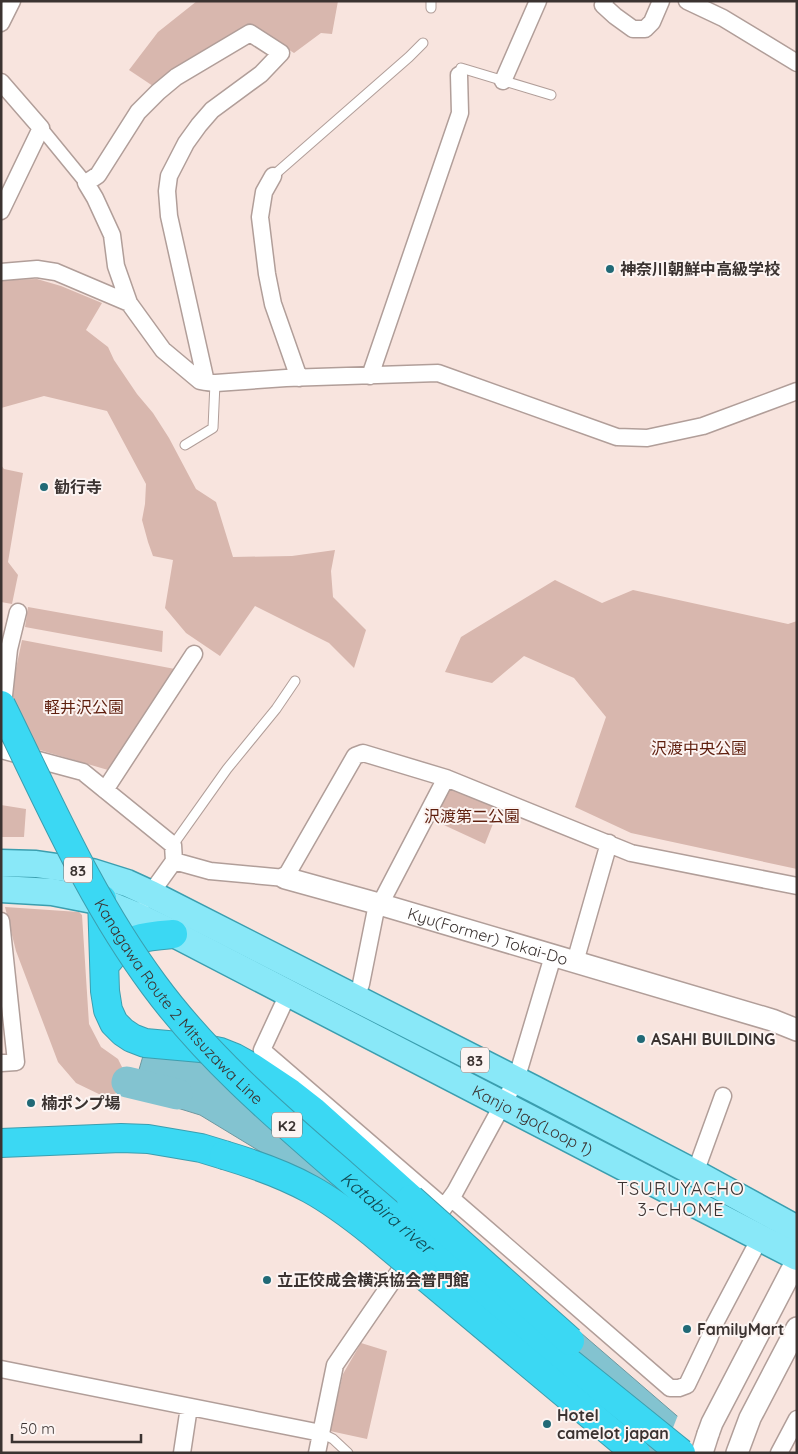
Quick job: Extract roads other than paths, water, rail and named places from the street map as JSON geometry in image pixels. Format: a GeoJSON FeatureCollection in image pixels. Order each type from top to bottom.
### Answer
{"type":"FeatureCollection","features":[{"type":"Feature","properties":{"kind":"highway","name":"Kanagawa Route 2 Mitsuzawa Line"},"geometry":{"type":"LineString","coordinates":[[1,705],[72,850],[102,906],[149,978],[192,1033],[254,1095],[388,1214],[681,1453]]}},
{"type":"Feature","properties":{"kind":"highway","name":"Kanagawa Route 2 Mitsuzawa Line"},"geometry":{"type":"LineString","coordinates":[[1,726],[63,853],[102,924],[145,990],[185,1039],[248,1102],[382,1222],[658,1453]]}},
{"type":"Feature","properties":{"kind":"highway"},"geometry":{"type":"LineString","coordinates":[[92,872],[103,902],[105,991],[108,1010],[114,1023],[122,1032],[145,1043],[202,1048],[220,1052],[251,1067],[290,1093],[313,1111],[411,1199],[702,1446]]}},
{"type":"Feature","properties":{"kind":"highway"},"geometry":{"type":"LineString","coordinates":[[105,966],[112,956],[130,941],[139,938],[174,934]]}},
{"type":"Feature","properties":{"kind":"highway"},"geometry":{"type":"LineString","coordinates":[[1,1143],[139,1138],[174,1143],[224,1155],[263,1167],[291,1179],[312,1190],[373,1232],[636,1453]]}},
{"type":"Feature","properties":{"kind":"main road","name":"83"},"geometry":{"type":"LineString","coordinates":[[1,863],[36,864],[92,872],[126,883],[151,894]]}},
{"type":"Feature","properties":{"kind":"main road","name":"83"},"geometry":{"type":"LineString","coordinates":[[1,889],[52,892],[103,902],[135,915]]}},
{"type":"Feature","properties":{"kind":"main road","name":"Kanjo 1go(Loop 1)"},"geometry":{"type":"LineString","coordinates":[[151,894],[516,1080],[695,1173],[797,1229]]}},
{"type":"Feature","properties":{"kind":"main road","name":"Kanjo 1go(Loop 1)"},"geometry":{"type":"LineString","coordinates":[[135,915],[760,1238],[797,1259]]}},
{"type":"Feature","properties":{"kind":"street"},"geometry":{"type":"LineString","coordinates":[[1,23],[12,1]]}},
{"type":"Feature","properties":{"kind":"street"},"geometry":{"type":"LineString","coordinates":[[503,81],[538,1]]}},
{"type":"Feature","properties":{"kind":"street"},"geometry":{"type":"LineString","coordinates":[[605,1],[604,5],[633,29],[645,29],[652,22],[661,1]]}},
{"type":"Feature","properties":{"kind":"street"},"geometry":{"type":"LineString","coordinates":[[687,1],[724,18],[797,63]]}},
{"type":"Feature","properties":{"kind":"street"},"geometry":{"type":"LineString","coordinates":[[86,183],[98,175],[138,112],[176,78],[250,33],[280,53],[261,74],[212,110],[186,143],[169,176],[167,191],[169,216],[210,382]]}},
{"type":"Feature","properties":{"kind":"street"},"geometry":{"type":"LineString","coordinates":[[370,376],[460,113],[459,74]]}},
{"type":"Feature","properties":{"kind":"street"},"geometry":{"type":"LineString","coordinates":[[1,82],[86,183],[95,198],[112,235],[116,266],[128,303],[163,350],[200,381],[438,373],[618,437],[647,438],[703,426],[797,391]]}},
{"type":"Feature","properties":{"kind":"street"},"geometry":{"type":"LineString","coordinates":[[1,211],[41,128]]}},
{"type":"Feature","properties":{"kind":"street"},"geometry":{"type":"LineString","coordinates":[[273,176],[264,192],[260,217],[267,274],[273,304],[299,378]]}},
{"type":"Feature","properties":{"kind":"street"},"geometry":{"type":"LineString","coordinates":[[1,272],[37,269],[56,272],[128,303]]}},
{"type":"Feature","properties":{"kind":"street"},"geometry":{"type":"LineString","coordinates":[[1,721],[5,648],[18,612]]}},
{"type":"Feature","properties":{"kind":"street"},"geometry":{"type":"LineString","coordinates":[[105,790],[194,654]]}},
{"type":"Feature","properties":{"kind":"street"},"geometry":{"type":"LineString","coordinates":[[1,750],[83,772],[173,844],[174,861],[135,915]]}},
{"type":"Feature","properties":{"kind":"street"},"geometry":{"type":"LineString","coordinates":[[285,878],[355,756],[364,754],[446,778],[632,853],[797,886]]}},
{"type":"Feature","properties":{"kind":"street"},"geometry":{"type":"LineString","coordinates":[[355,999],[361,984],[375,914],[379,904],[446,778]]}},
{"type":"Feature","properties":{"kind":"street"},"geometry":{"type":"LineString","coordinates":[[575,962],[609,843]]}},
{"type":"Feature","properties":{"kind":"street","name":"Kyu(Former) Tokai-Do"},"geometry":{"type":"LineString","coordinates":[[174,861],[210,871],[285,878],[772,1020],[797,1030]]}},
{"type":"Feature","properties":{"kind":"street"},"geometry":{"type":"LineString","coordinates":[[1,921],[16,1062],[1,1063]]}},
{"type":"Feature","properties":{"kind":"street"},"geometry":{"type":"LineString","coordinates":[[317,1453],[334,1364],[445,1206],[503,1105],[516,1080],[553,956]]}},
{"type":"Feature","properties":{"kind":"street"},"geometry":{"type":"LineString","coordinates":[[288,994],[262,1050],[445,1206],[670,1388],[679,1388],[687,1385],[714,1325],[760,1238]]}},
{"type":"Feature","properties":{"kind":"street"},"geometry":{"type":"LineString","coordinates":[[695,1173],[723,1096]]}},
{"type":"Feature","properties":{"kind":"street"},"geometry":{"type":"LineString","coordinates":[[702,1446],[760,1328],[797,1259]]}},
{"type":"Feature","properties":{"kind":"street"},"geometry":{"type":"LineString","coordinates":[[737,1453],[750,1418],[795,1334]]}},
{"type":"Feature","properties":{"kind":"street"},"geometry":{"type":"LineString","coordinates":[[1,1369],[321,1433]]}},
{"type":"Feature","properties":{"kind":"street"},"geometry":{"type":"LineString","coordinates":[[182,1453],[189,1407]]}},
{"type":"Feature","properties":{"kind":"street"},"geometry":{"type":"LineString","coordinates":[[779,1453],[797,1419]]}},
{"type":"Feature","properties":{"kind":"lane"},"geometry":{"type":"LineString","coordinates":[[273,176],[423,43]]}},
{"type":"Feature","properties":{"kind":"lane"},"geometry":{"type":"LineString","coordinates":[[459,74],[461,68],[551,94]]}},
{"type":"Feature","properties":{"kind":"lane"},"geometry":{"type":"LineString","coordinates":[[185,445],[213,428],[210,382]]}},
{"type":"Feature","properties":{"kind":"lane"},"geometry":{"type":"LineString","coordinates":[[173,844],[227,770],[276,709],[295,681]]}},
{"type":"Feature","properties":{"kind":"lane"},"geometry":{"type":"LineString","coordinates":[[321,1433],[333,1439],[348,1453]]}},
{"type":"Feature","properties":{"kind":"water"},"geometry":{"type":"Polygon","coordinates":[[[149,1035],[273,1067],[720,1453],[626,1453],[350,1206],[200,1115],[132,1094],[149,1035]]]}},
{"type":"Feature","properties":{"kind":"waterway","name":"Katabira river"},"geometry":{"type":"LineString","coordinates":[[127,1082],[177,1094]]}},
{"type":"Feature","properties":{"kind":"place","name":"神奈川朝鮮中高級学校"},"geometry":{"type":"Point","coordinates":[610,269]}},
{"type":"Feature","properties":{"kind":"place","name":"勧行寺"},"geometry":{"type":"Point","coordinates":[44,487]}},
{"type":"Feature","properties":{"kind":"place","name":"ASAHI BUILDING"},"geometry":{"type":"Point","coordinates":[641,1039]}},
{"type":"Feature","properties":{"kind":"place","name":"楠ポンプ場"},"geometry":{"type":"Point","coordinates":[31,1103]}},
{"type":"Feature","properties":{"kind":"place","name":"立正佼成会横浜協会普門館"},"geometry":{"type":"Point","coordinates":[267,1280]}},
{"type":"Feature","properties":{"kind":"place","name":"FamilyMart"},"geometry":{"type":"Point","coordinates":[687,1329]}},
{"type":"Feature","properties":{"kind":"place","name":"Hotel camelot japan"},"geometry":{"type":"Point","coordinates":[547,1424]}},
{"type":"Feature","properties":{"kind":"district","name":"TSURUYACHO 3-CHOME"},"geometry":{"type":"Point","coordinates":[681,1198]}},
{"type":"Feature","properties":{"kind":"park label","name":"軽井沢公園"},"geometry":{"type":"Point","coordinates":[84,707]}},
{"type":"Feature","properties":{"kind":"park label","name":"沢渡中央公園"},"geometry":{"type":"Point","coordinates":[699,748]}},
{"type":"Feature","properties":{"kind":"park label","name":"沢渡第二公園"},"geometry":{"type":"Point","coordinates":[472,816]}}]}
